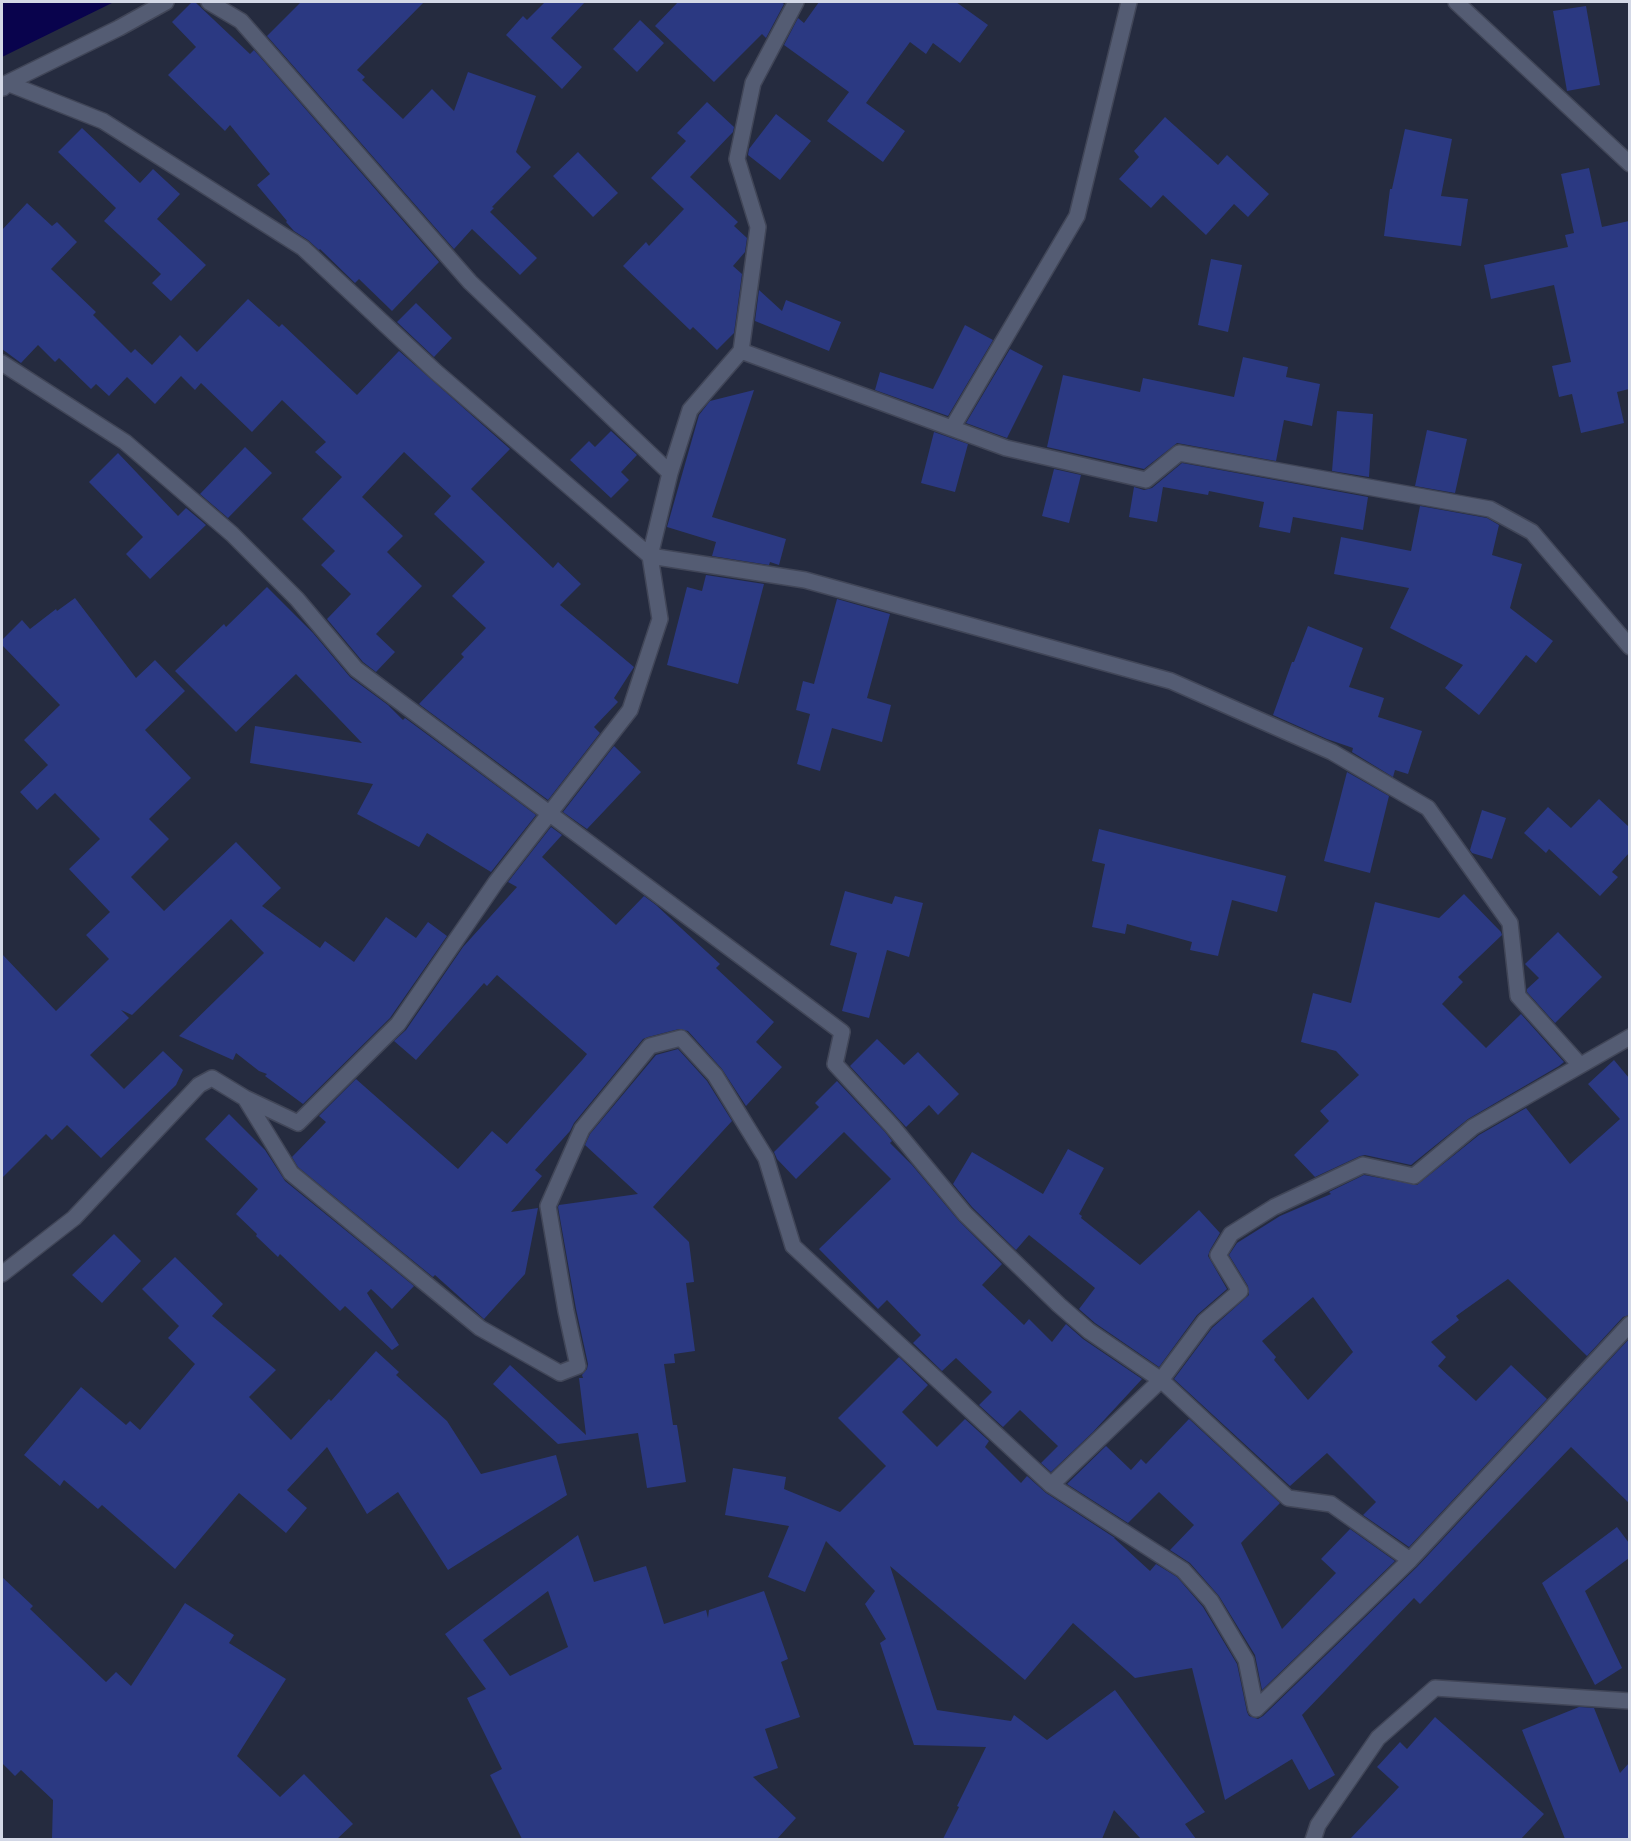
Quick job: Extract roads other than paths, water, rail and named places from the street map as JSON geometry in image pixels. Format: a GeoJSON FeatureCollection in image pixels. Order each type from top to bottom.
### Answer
{"type":"FeatureCollection","features":[{"type":"Feature","properties":{"kind":"street"},"geometry":{"type":"LineString","coordinates":[[3,86],[166,2]]}},
{"type":"Feature","properties":{"kind":"street"},"geometry":{"type":"LineString","coordinates":[[209,2],[241,21],[470,282],[670,473]]}},
{"type":"Feature","properties":{"kind":"street"},"geometry":{"type":"LineString","coordinates":[[2,1274],[74,1218],[199,1085],[212,1078],[245,1098],[298,1122],[398,1024],[496,882],[630,710],[660,619],[650,556],[670,473],[690,410],[741,351],[758,226],[737,159],[753,84],[796,2]]}},
{"type":"Feature","properties":{"kind":"street"},"geometry":{"type":"LineString","coordinates":[[952,428],[1077,216],[1130,2]]}},
{"type":"Feature","properties":{"kind":"street"},"geometry":{"type":"LineString","coordinates":[[1456,2],[1629,164]]}},
{"type":"Feature","properties":{"kind":"street"},"geometry":{"type":"LineString","coordinates":[[3,86],[103,121],[303,248],[435,372],[650,556],[806,580],[1171,681],[1332,752],[1428,808],[1510,923],[1518,996],[1580,1065]]}},
{"type":"Feature","properties":{"kind":"street"},"geometry":{"type":"LineString","coordinates":[[741,351],[1006,448],[1146,480],[1179,453],[1490,509],[1532,532],[1629,647]]}},
{"type":"Feature","properties":{"kind":"street"},"geometry":{"type":"LineString","coordinates":[[2,363],[125,442],[232,534],[297,599],[356,669],[842,1032],[835,1064],[892,1126],[965,1214],[1059,1305],[1089,1331],[1161,1380],[1288,1498],[1330,1504],[1410,1560]]}},
{"type":"Feature","properties":{"kind":"street"},"geometry":{"type":"LineString","coordinates":[[1051,1485],[1161,1380],[1205,1321],[1240,1291],[1218,1255],[1231,1234],[1275,1208],[1363,1165],[1414,1176],[1473,1126],[1629,1037]]}},
{"type":"Feature","properties":{"kind":"street"},"geometry":{"type":"LineString","coordinates":[[245,1098],[291,1173],[480,1328],[560,1373],[578,1366],[548,1206],[582,1129],[650,1046],[681,1038],[715,1075],[766,1158],[793,1246],[1051,1485],[1184,1570],[1211,1601],[1246,1660],[1256,1709],[1410,1560],[1629,1324]]}},
{"type":"Feature","properties":{"kind":"street"},"geometry":{"type":"LineString","coordinates":[[1313,1839],[1318,1825],[1378,1738],[1435,1688],[1629,1701]]}}]}
